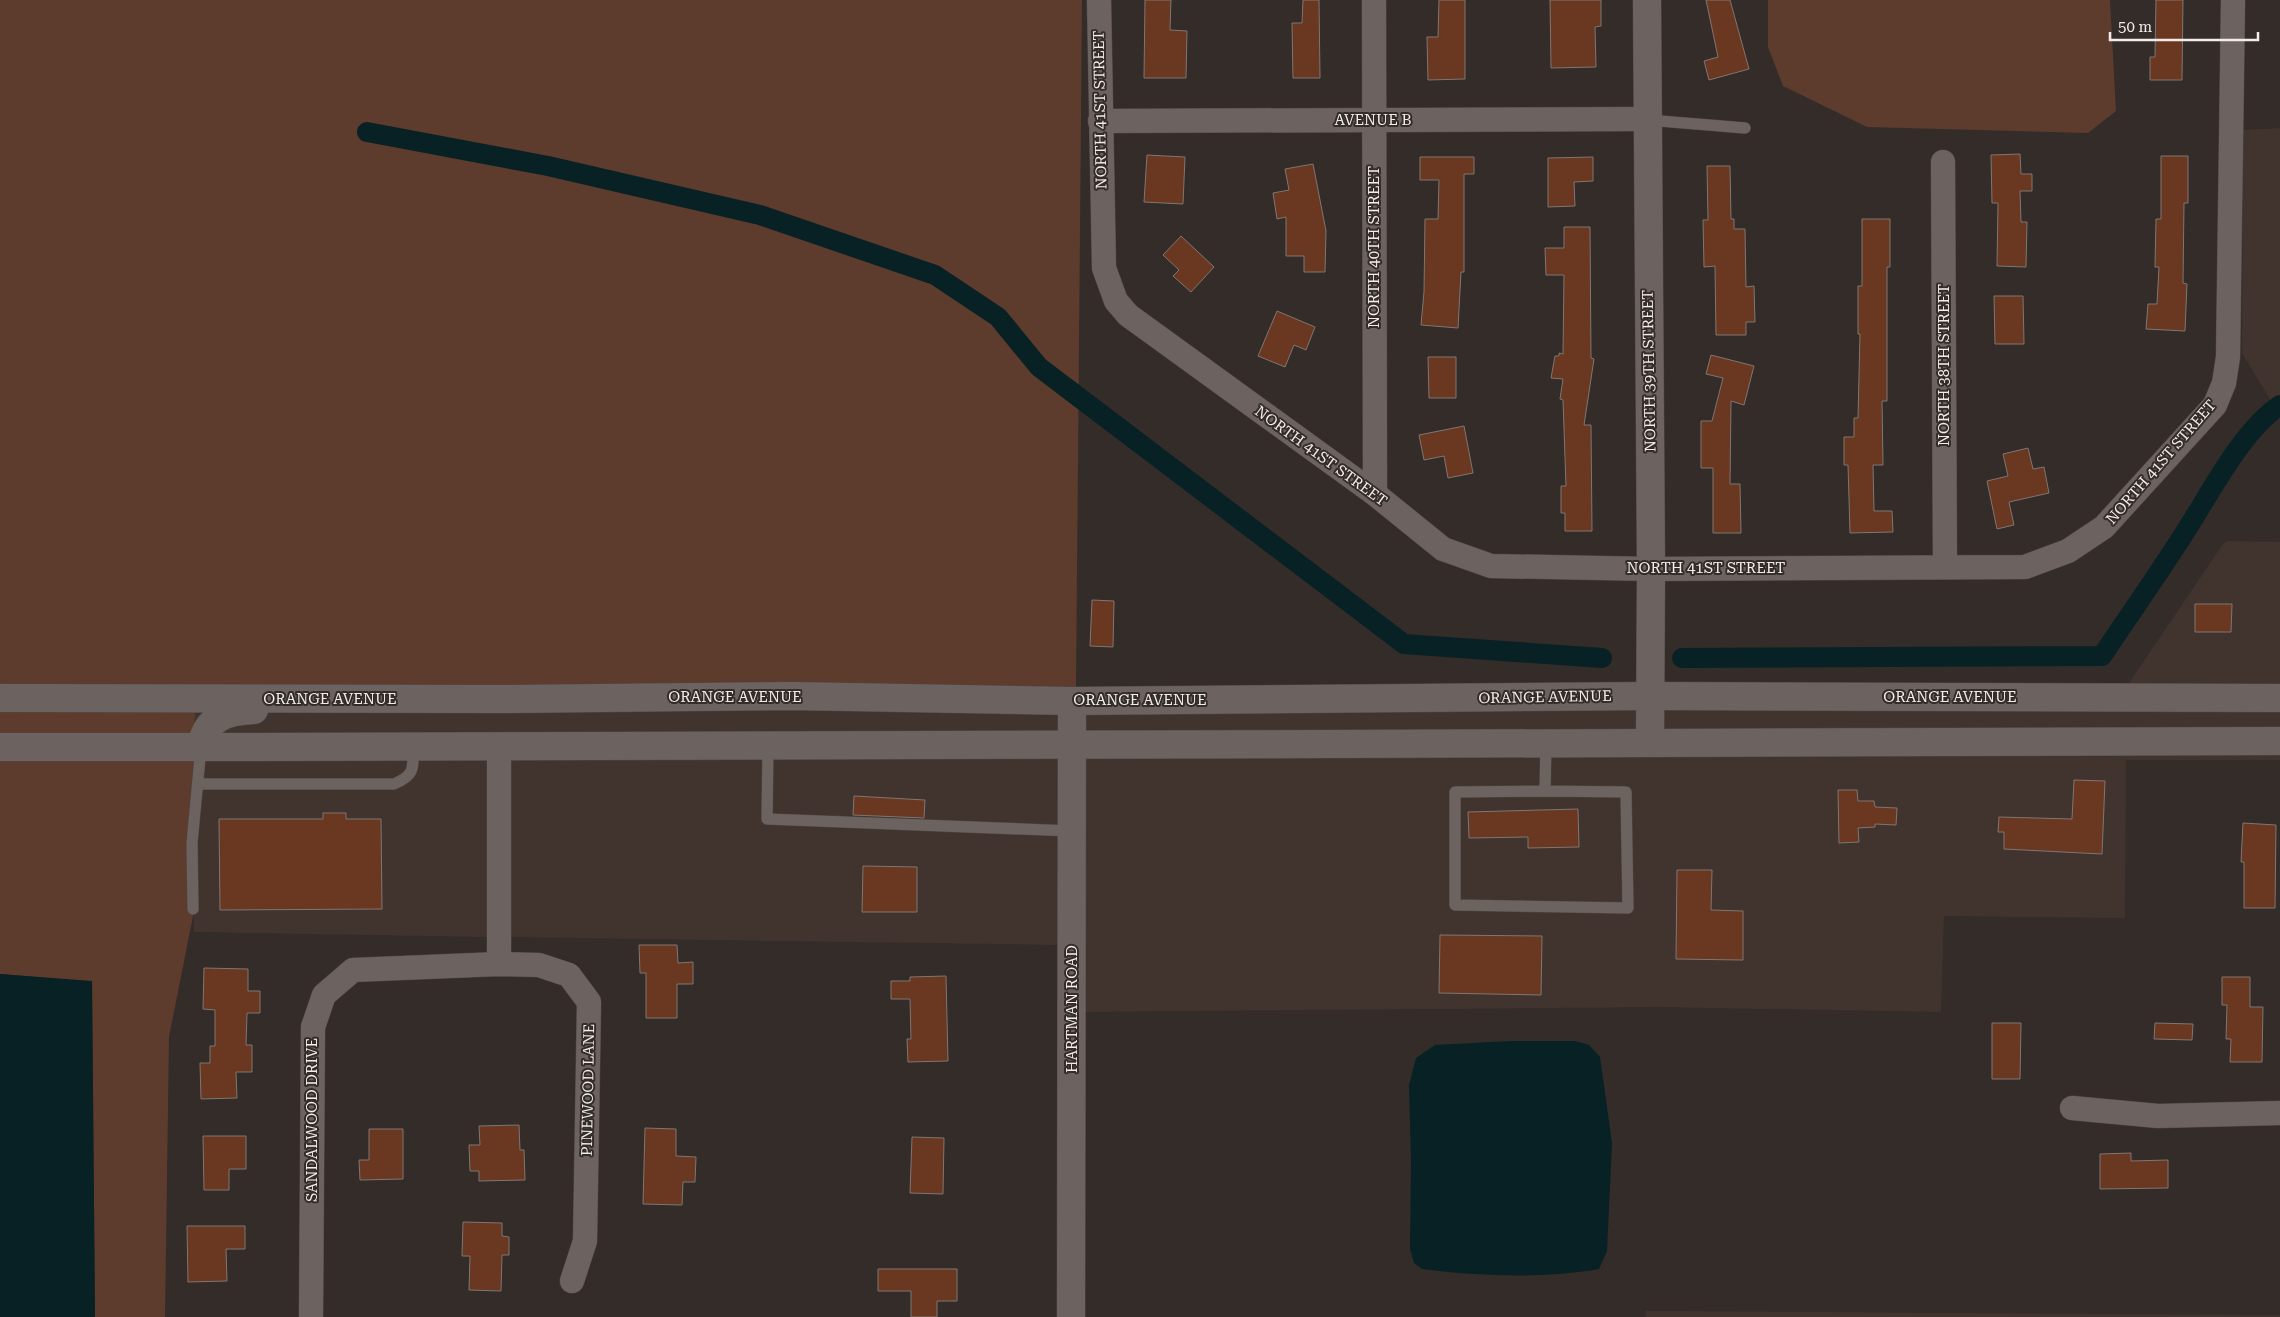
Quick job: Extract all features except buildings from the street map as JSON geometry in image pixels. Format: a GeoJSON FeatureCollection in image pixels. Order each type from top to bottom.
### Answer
{"type":"FeatureCollection","features":[{"type":"Feature","properties":{"kind":"main road","name":"NORTH 39TH STREET"},"geometry":{"type":"LineString","coordinates":[[1647,0],[1646,119],[1651,569],[1650,742]]}},
{"type":"Feature","properties":{"kind":"main road","name":"ORANGE AVENUE"},"geometry":{"type":"LineString","coordinates":[[0,698],[412,699],[792,696],[1072,701],[1650,696],[2280,698]]}},
{"type":"Feature","properties":{"kind":"main road"},"geometry":{"type":"LineString","coordinates":[[201,747],[203,736],[213,722],[222,715],[237,711],[394,710],[403,707],[412,699]]}},
{"type":"Feature","properties":{"kind":"main road","name":"HARTMAN ROAD"},"geometry":{"type":"LineString","coordinates":[[1071,1317],[1072,701]]}},
{"type":"Feature","properties":{"kind":"main road"},"geometry":{"type":"LineString","coordinates":[[0,747],[499,748],[2280,740]]}},
{"type":"Feature","properties":{"kind":"street","name":"NORTH 41ST STREET"},"geometry":{"type":"LineString","coordinates":[[1099,0],[1104,268],[1116,301],[1128,315],[1375,494],[1443,549],[1491,566],[1651,569],[2025,567],[2068,551],[2104,527],[2215,405],[2224,383],[2228,357],[2233,0]]}},
{"type":"Feature","properties":{"kind":"street","name":"NORTH 40TH STREET"},"geometry":{"type":"LineString","coordinates":[[1374,0],[1375,494]]}},
{"type":"Feature","properties":{"kind":"street","name":"AVENUE B"},"geometry":{"type":"LineString","coordinates":[[1100,121],[1646,119]]}},
{"type":"Feature","properties":{"kind":"street","name":"NORTH 38TH STREET"},"geometry":{"type":"LineString","coordinates":[[1943,162],[1945,567]]}},
{"type":"Feature","properties":{"kind":"street"},"geometry":{"type":"LineString","coordinates":[[499,748],[499,964]]}},
{"type":"Feature","properties":{"kind":"street","name":"PINEWOOD LANE"},"geometry":{"type":"LineString","coordinates":[[499,964],[539,965],[569,975],[589,1002],[586,1241],[572,1281]]}},
{"type":"Feature","properties":{"kind":"street","name":"SANDALWOOD DRIVE"},"geometry":{"type":"LineString","coordinates":[[310,1317],[313,1027],[324,995],[353,970],[499,964]]}},
{"type":"Feature","properties":{"kind":"street"},"geometry":{"type":"LineString","coordinates":[[2072,1108],[2158,1116],[2280,1113]]}},
{"type":"Feature","properties":{"kind":"lane"},"geometry":{"type":"LineString","coordinates":[[1646,119],[1745,128]]}},
{"type":"Feature","properties":{"kind":"lane"},"geometry":{"type":"LineString","coordinates":[[1545,791],[1546,743]]}},
{"type":"Feature","properties":{"kind":"lane"},"geometry":{"type":"LineString","coordinates":[[193,910],[192,843],[201,747]]}},
{"type":"Feature","properties":{"kind":"lane"},"geometry":{"type":"LineString","coordinates":[[768,747],[768,819],[1072,831]]}},
{"type":"Feature","properties":{"kind":"lane"},"geometry":{"type":"LineString","coordinates":[[198,784],[394,784],[410,775],[413,769],[413,748]]}},
{"type":"Feature","properties":{"kind":"lane"},"geometry":{"type":"LineString","coordinates":[[1545,791],[1626,792],[1628,908],[1455,905],[1455,792],[1545,791]]}},
{"type":"Feature","properties":{"kind":"shaded area"},"geometry":{"type":"Polygon","coordinates":[[[0,0],[1082,0],[1076,689],[0,687],[0,0]]]}},
{"type":"Feature","properties":{"kind":"shaded area"},"geometry":{"type":"Polygon","coordinates":[[[1768,0],[2110,0],[2116,111],[2088,133],[1867,127],[1783,86],[1768,47],[1768,0]]]}},
{"type":"Feature","properties":{"kind":"shaded area"},"geometry":{"type":"Polygon","coordinates":[[[2280,128],[2279,414],[2242,353],[2243,130],[2280,128]]]}},
{"type":"Feature","properties":{"kind":"shaded area"},"geometry":{"type":"Polygon","coordinates":[[[2227,541],[2280,542],[2280,686],[2127,686],[2223,544],[2227,541]]]}},
{"type":"Feature","properties":{"kind":"shaded area"},"geometry":{"type":"Polygon","coordinates":[[[792,707],[940,710],[195,713],[194,736],[0,736],[0,709],[792,707]]]}},
{"type":"Feature","properties":{"kind":"shaded area"},"geometry":{"type":"Polygon","coordinates":[[[1640,709],[1640,731],[1082,735],[1082,712],[1640,709]]]}},
{"type":"Feature","properties":{"kind":"shaded area"},"geometry":{"type":"Polygon","coordinates":[[[1660,709],[2280,709],[2280,729],[1660,730],[1660,709]]]}},
{"type":"Feature","properties":{"kind":"shaded area"},"geometry":{"type":"Polygon","coordinates":[[[940,710],[1062,712],[1062,735],[194,736],[194,713],[940,710]]]}},
{"type":"Feature","properties":{"kind":"shaded area"},"geometry":{"type":"Polygon","coordinates":[[[2280,752],[2280,760],[2126,760],[2125,918],[1944,916],[1941,1012],[1659,1007],[1082,1012],[1082,757],[2280,752]]]}},
{"type":"Feature","properties":{"kind":"shaded area"},"geometry":{"type":"Polygon","coordinates":[[[1062,758],[1062,945],[509,937],[509,759],[1062,758]]]}},
{"type":"Feature","properties":{"kind":"shaded area"},"geometry":{"type":"Polygon","coordinates":[[[0,759],[194,759],[194,911],[169,1037],[165,1317],[95,1317],[92,982],[0,974],[0,759]]]}},
{"type":"Feature","properties":{"kind":"shaded area"},"geometry":{"type":"Polygon","coordinates":[[[194,759],[489,759],[489,937],[194,932],[194,759]]]}},
{"type":"Feature","properties":{"kind":"shaded area"},"geometry":{"type":"Polygon","coordinates":[[[1646,1311],[2280,1315],[2280,1317],[1646,1317],[1646,1311]]]}},
{"type":"Feature","properties":{"kind":"water"},"geometry":{"type":"Polygon","coordinates":[[[0,974],[92,981],[95,1317],[0,1317],[0,974]]]}},
{"type":"Feature","properties":{"kind":"water"},"geometry":{"type":"Polygon","coordinates":[[[1511,1041],[1575,1041],[1589,1045],[1600,1057],[1612,1143],[1607,1251],[1599,1269],[1578,1272],[1510,1275],[1422,1269],[1414,1263],[1410,1249],[1411,1162],[1409,1085],[1416,1058],[1435,1045],[1511,1041]]]}},
{"type":"Feature","properties":{"kind":"waterway"},"geometry":{"type":"LineString","coordinates":[[367,132],[548,166],[760,215],[935,275],[998,317],[1039,367],[1404,644],[1602,658]]}},
{"type":"Feature","properties":{"kind":"waterway"},"geometry":{"type":"LineString","coordinates":[[1682,658],[2102,656],[2187,529],[2240,445],[2266,416],[2280,405]]}}]}
